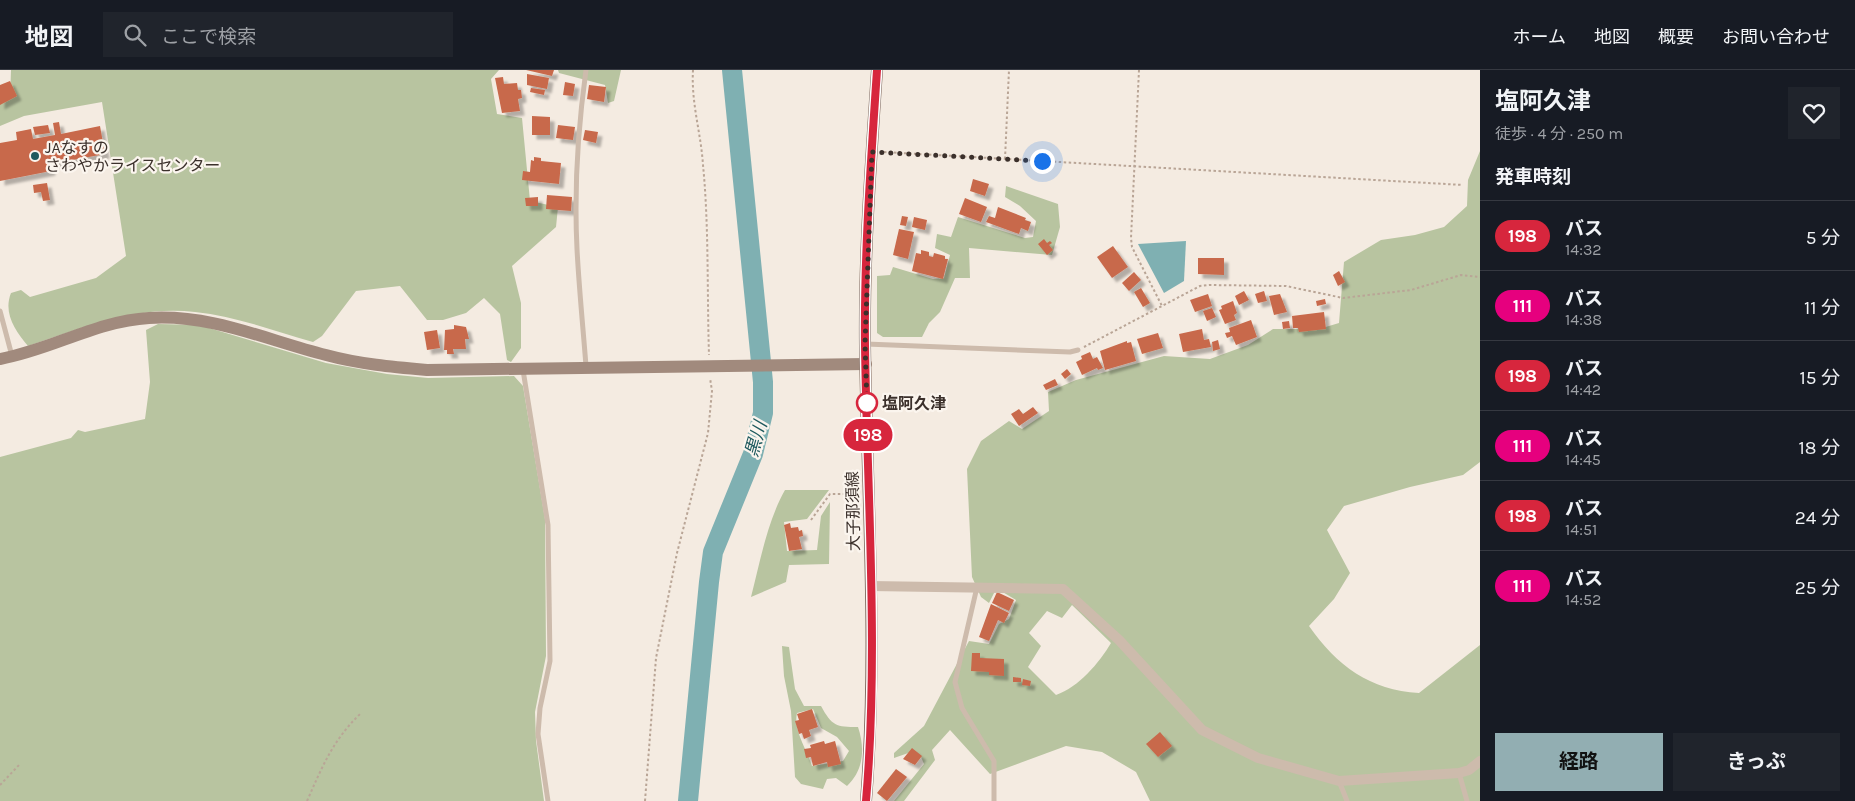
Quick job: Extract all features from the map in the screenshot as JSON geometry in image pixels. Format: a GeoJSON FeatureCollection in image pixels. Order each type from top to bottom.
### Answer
{"type":"FeatureCollection","features":[{"type":"Feature","properties":{"kind":"main road","name":"大子那須線"},"geometry":{"type":"LineString","coordinates":[[866,801],[872,708],[865,344],[877,70]]}},
{"type":"Feature","properties":{"kind":"street"},"geometry":{"type":"LineString","coordinates":[[6,358],[86,330],[112,323],[148,318],[189,318],[233,326],[327,355],[369,364],[427,370],[866,364]]}},
{"type":"Feature","properties":{"kind":"street"},"geometry":{"type":"LineString","coordinates":[[870,586],[1063,589],[1119,640],[1202,730],[1258,758],[1339,782],[1459,774],[1469,770],[1480,760]]}},
{"type":"Feature","properties":{"kind":"lane"},"geometry":{"type":"LineString","coordinates":[[586,70],[580,124],[577,212],[577,247],[586,369]]}},
{"type":"Feature","properties":{"kind":"lane"},"geometry":{"type":"LineString","coordinates":[[0,311],[6,358]]}},
{"type":"Feature","properties":{"kind":"lane"},"geometry":{"type":"LineString","coordinates":[[865,344],[1070,352],[1078,350]]}},
{"type":"Feature","properties":{"kind":"lane"},"geometry":{"type":"LineString","coordinates":[[523,370],[548,525],[550,661],[540,708],[538,734],[548,801]]}},
{"type":"Feature","properties":{"kind":"lane"},"geometry":{"type":"LineString","coordinates":[[977,587],[955,682],[962,708],[994,761],[994,801]]}},
{"type":"Feature","properties":{"kind":"lane"},"geometry":{"type":"LineString","coordinates":[[1459,774],[1467,801]]}},
{"type":"Feature","properties":{"kind":"lane"},"geometry":{"type":"LineString","coordinates":[[1339,782],[1347,801]]}},
{"type":"Feature","properties":{"kind":"path"},"geometry":{"type":"LineString","coordinates":[[646,801],[656,658],[677,553],[708,433],[712,391],[703,164],[692,86],[693,70]]}},
{"type":"Feature","properties":{"kind":"path"},"geometry":{"type":"LineString","coordinates":[[1005,159],[1009,70]]}},
{"type":"Feature","properties":{"kind":"path"},"geometry":{"type":"LineString","coordinates":[[1139,70],[1132,247],[1162,306]]}},
{"type":"Feature","properties":{"kind":"path"},"geometry":{"type":"LineString","coordinates":[[872,152],[1464,185]]}},
{"type":"Feature","properties":{"kind":"path"},"geometry":{"type":"LineString","coordinates":[[1078,350],[1200,286],[1286,286],[1344,298],[1411,290],[1460,275],[1480,277]]}},
{"type":"Feature","properties":{"kind":"path"},"geometry":{"type":"LineString","coordinates":[[812,520],[830,494],[869,494]]}},
{"type":"Feature","properties":{"kind":"path"},"geometry":{"type":"LineString","coordinates":[[307,801],[325,759],[342,731],[360,714]]}},
{"type":"Feature","properties":{"kind":"path"},"geometry":{"type":"LineString","coordinates":[[0,786],[20,764]]}},
{"type":"Feature","properties":{"kind":"green space"},"geometry":{"type":"Polygon","coordinates":[[[11,70],[499,70],[491,79],[497,114],[522,118],[530,201],[558,207],[556,227],[512,266],[521,303],[521,348],[511,362],[507,360],[500,314],[484,298],[466,313],[443,320],[427,320],[400,286],[356,291],[322,336],[313,342],[225,317],[195,312],[173,311],[131,315],[89,325],[28,346],[15,328],[9,315],[8,308],[11,293],[21,290],[30,297],[96,278],[126,256],[102,102],[24,116],[0,126],[0,104],[10,99],[11,70]]]}},
{"type":"Feature","properties":{"kind":"green space"},"geometry":{"type":"Polygon","coordinates":[[[558,70],[621,70],[614,101],[608,103],[605,85],[559,73],[558,70]]]}},
{"type":"Feature","properties":{"kind":"green space"},"geometry":{"type":"Polygon","coordinates":[[[1480,151],[1480,462],[1463,475],[1410,487],[1344,506],[1327,530],[1350,573],[1334,599],[1309,626],[1331,653],[1356,673],[1385,687],[1419,693],[1480,645],[1480,801],[1150,801],[1136,772],[1102,752],[1066,746],[990,774],[950,730],[932,750],[935,760],[904,801],[894,801],[924,764],[921,757],[914,751],[894,758],[894,753],[924,726],[969,641],[989,644],[999,624],[1009,619],[1016,600],[1001,591],[995,591],[989,603],[981,597],[972,577],[967,469],[981,441],[1009,421],[1022,429],[1049,411],[1048,392],[1076,380],[1164,356],[1210,359],[1248,345],[1273,329],[1319,329],[1339,323],[1344,262],[1381,240],[1415,235],[1444,227],[1467,206],[1468,180],[1480,151]],[[1072,605],[1062,618],[1047,611],[1029,633],[1041,646],[1028,667],[1056,695],[1073,686],[1088,674],[1111,643],[1072,605]]]}},
{"type":"Feature","properties":{"kind":"green space"},"geometry":{"type":"Polygon","coordinates":[[[1006,186],[1058,204],[1060,227],[1052,255],[969,248],[970,278],[955,278],[940,312],[929,323],[922,337],[883,337],[877,333],[877,276],[890,275],[893,267],[933,279],[944,278],[950,255],[935,248],[937,234],[951,237],[958,217],[1025,238],[1033,237],[1036,221],[1020,206],[1005,197],[1006,186]]]}},
{"type":"Feature","properties":{"kind":"green space"},"geometry":{"type":"Polygon","coordinates":[[[158,324],[199,325],[326,363],[387,374],[428,378],[514,376],[523,386],[545,519],[546,656],[535,712],[536,741],[544,801],[0,801],[0,457],[71,438],[78,430],[85,432],[145,419],[150,382],[146,330],[158,324]]]}},
{"type":"Feature","properties":{"kind":"green space"},"geometry":{"type":"Polygon","coordinates":[[[785,490],[829,490],[807,519],[784,522],[787,551],[817,550],[821,516],[830,502],[829,564],[789,565],[786,582],[751,597],[773,515],[785,490]]]}},
{"type":"Feature","properties":{"kind":"green space"},"geometry":{"type":"Polygon","coordinates":[[[782,646],[789,647],[795,689],[804,706],[821,706],[828,718],[835,724],[844,727],[858,727],[862,743],[862,758],[857,773],[847,786],[836,778],[827,779],[823,789],[801,784],[795,777],[791,711],[784,676],[782,646]],[[813,709],[797,713],[797,726],[812,766],[843,761],[849,751],[837,737],[821,728],[813,709]]]}},
{"type":"Feature","properties":{"kind":"water"},"geometry":{"type":"Polygon","coordinates":[[[1186,241],[1184,281],[1164,293],[1138,244],[1186,241]]]}},
{"type":"Feature","properties":{"kind":"building"},"geometry":{"type":"Polygon","coordinates":[[[526,70],[554,70],[552,76],[526,70]]]}},
{"type":"Feature","properties":{"kind":"building"},"geometry":{"type":"Polygon","coordinates":[[[527,74],[549,78],[547,89],[527,85],[527,74]]]}},
{"type":"Feature","properties":{"kind":"building"},"geometry":{"type":"Polygon","coordinates":[[[503,77],[504,84],[517,83],[518,90],[521,90],[522,98],[518,99],[520,111],[502,113],[495,78],[503,77]]]}},
{"type":"Feature","properties":{"kind":"building"},"geometry":{"type":"Polygon","coordinates":[[[10,81],[17,96],[0,105],[0,85],[10,81]]]}},
{"type":"Feature","properties":{"kind":"building"},"geometry":{"type":"Polygon","coordinates":[[[565,82],[575,84],[573,96],[563,95],[565,82]]]}},
{"type":"Feature","properties":{"kind":"building"},"geometry":{"type":"Polygon","coordinates":[[[589,85],[606,87],[604,102],[587,99],[589,85]]]}},
{"type":"Feature","properties":{"kind":"building"},"geometry":{"type":"Polygon","coordinates":[[[531,88],[545,90],[544,95],[530,92],[531,88]]]}},
{"type":"Feature","properties":{"kind":"building"},"geometry":{"type":"Polygon","coordinates":[[[532,116],[550,117],[550,135],[532,135],[532,116]]]}},
{"type":"Feature","properties":{"kind":"building"},"geometry":{"type":"Polygon","coordinates":[[[59,122],[61,134],[100,126],[105,154],[50,164],[51,171],[0,181],[0,143],[17,140],[16,132],[31,129],[33,139],[55,135],[53,123],[59,122]]]}},
{"type":"Feature","properties":{"kind":"building"},"geometry":{"type":"Polygon","coordinates":[[[48,125],[50,133],[35,135],[33,127],[48,125]]]}},
{"type":"Feature","properties":{"kind":"building"},"geometry":{"type":"Polygon","coordinates":[[[558,125],[575,127],[573,140],[556,138],[558,125]]]}},
{"type":"Feature","properties":{"kind":"building"},"geometry":{"type":"Polygon","coordinates":[[[585,130],[598,132],[596,143],[583,140],[585,130]]]}},
{"type":"Feature","properties":{"kind":"building"},"geometry":{"type":"Polygon","coordinates":[[[534,157],[541,158],[541,161],[561,163],[559,184],[522,180],[523,171],[530,172],[531,160],[534,161],[534,157]]]}},
{"type":"Feature","properties":{"kind":"building"},"geometry":{"type":"Polygon","coordinates":[[[973,179],[989,184],[985,196],[970,191],[973,179]]]}},
{"type":"Feature","properties":{"kind":"building"},"geometry":{"type":"Polygon","coordinates":[[[47,183],[50,200],[43,201],[41,192],[34,193],[33,185],[47,183]]]}},
{"type":"Feature","properties":{"kind":"building"},"geometry":{"type":"Polygon","coordinates":[[[547,195],[572,197],[571,211],[546,209],[547,195]]]}},
{"type":"Feature","properties":{"kind":"building"},"geometry":{"type":"Polygon","coordinates":[[[538,197],[538,206],[526,206],[525,198],[538,197]]]}},
{"type":"Feature","properties":{"kind":"building"},"geometry":{"type":"Polygon","coordinates":[[[965,198],[987,207],[981,222],[959,214],[965,198]]]}},
{"type":"Feature","properties":{"kind":"building"},"geometry":{"type":"Polygon","coordinates":[[[998,207],[1026,218],[1025,220],[1031,222],[1028,231],[1021,228],[1019,234],[986,222],[989,216],[995,218],[998,207]]]}},
{"type":"Feature","properties":{"kind":"building"},"geometry":{"type":"Polygon","coordinates":[[[902,216],[908,217],[906,226],[900,225],[902,216]]]}},
{"type":"Feature","properties":{"kind":"building"},"geometry":{"type":"Polygon","coordinates":[[[914,217],[927,220],[925,230],[912,227],[914,217]]]}},
{"type":"Feature","properties":{"kind":"building"},"geometry":{"type":"Polygon","coordinates":[[[899,229],[914,232],[908,259],[893,255],[899,229]]]}},
{"type":"Feature","properties":{"kind":"building"},"geometry":{"type":"Polygon","coordinates":[[[1044,239],[1047,243],[1050,241],[1052,243],[1049,245],[1053,250],[1047,255],[1038,244],[1044,239]]]}},
{"type":"Feature","properties":{"kind":"building"},"geometry":{"type":"Polygon","coordinates":[[[1113,246],[1128,267],[1112,278],[1097,257],[1113,246]]]}},
{"type":"Feature","properties":{"kind":"building"},"geometry":{"type":"Polygon","coordinates":[[[921,250],[929,252],[929,256],[933,257],[934,253],[945,256],[945,259],[948,259],[943,279],[912,271],[916,253],[921,254],[921,250]]]}},
{"type":"Feature","properties":{"kind":"building"},"geometry":{"type":"Polygon","coordinates":[[[1198,258],[1224,258],[1224,275],[1198,274],[1198,258]]]}},
{"type":"Feature","properties":{"kind":"building"},"geometry":{"type":"Polygon","coordinates":[[[1339,271],[1345,282],[1338,286],[1333,275],[1339,271]]]}},
{"type":"Feature","properties":{"kind":"building"},"geometry":{"type":"Polygon","coordinates":[[[1134,272],[1141,280],[1129,291],[1122,283],[1134,272]]]}},
{"type":"Feature","properties":{"kind":"building"},"geometry":{"type":"Polygon","coordinates":[[[1141,288],[1150,303],[1143,307],[1134,292],[1141,288]]]}},
{"type":"Feature","properties":{"kind":"building"},"geometry":{"type":"Polygon","coordinates":[[[1244,291],[1249,300],[1239,305],[1235,296],[1244,291]]]}},
{"type":"Feature","properties":{"kind":"building"},"geometry":{"type":"Polygon","coordinates":[[[1264,291],[1267,301],[1258,303],[1255,294],[1264,291]]]}},
{"type":"Feature","properties":{"kind":"building"},"geometry":{"type":"Polygon","coordinates":[[[1208,294],[1212,306],[1195,312],[1190,300],[1208,294]]]}},
{"type":"Feature","properties":{"kind":"building"},"geometry":{"type":"Polygon","coordinates":[[[1280,294],[1287,312],[1274,315],[1269,296],[1280,294]]]}},
{"type":"Feature","properties":{"kind":"building"},"geometry":{"type":"Polygon","coordinates":[[[1325,299],[1326,304],[1317,306],[1316,301],[1325,299]]]}},
{"type":"Feature","properties":{"kind":"building"},"geometry":{"type":"Polygon","coordinates":[[[1233,301],[1237,313],[1234,315],[1236,320],[1225,324],[1219,310],[1222,309],[1221,306],[1233,301]]]}},
{"type":"Feature","properties":{"kind":"building"},"geometry":{"type":"Polygon","coordinates":[[[1212,308],[1216,317],[1207,321],[1203,311],[1212,308]]]}},
{"type":"Feature","properties":{"kind":"building"},"geometry":{"type":"Polygon","coordinates":[[[1324,312],[1326,329],[1299,332],[1298,328],[1293,328],[1292,316],[1324,312]]]}},
{"type":"Feature","properties":{"kind":"building"},"geometry":{"type":"Polygon","coordinates":[[[1251,320],[1257,337],[1236,345],[1232,336],[1227,338],[1225,333],[1230,332],[1229,328],[1251,320]]]}},
{"type":"Feature","properties":{"kind":"building"},"geometry":{"type":"Polygon","coordinates":[[[1289,321],[1290,328],[1283,329],[1282,322],[1289,321]]]}},
{"type":"Feature","properties":{"kind":"building"},"geometry":{"type":"Polygon","coordinates":[[[454,325],[466,327],[469,339],[465,339],[466,349],[453,349],[454,354],[447,354],[447,350],[444,350],[445,330],[454,329],[454,325]]]}},
{"type":"Feature","properties":{"kind":"building"},"geometry":{"type":"Polygon","coordinates":[[[1202,329],[1204,340],[1209,339],[1211,347],[1183,352],[1179,334],[1202,329]]]}},
{"type":"Feature","properties":{"kind":"building"},"geometry":{"type":"Polygon","coordinates":[[[437,330],[440,348],[427,350],[424,332],[437,330]]]}},
{"type":"Feature","properties":{"kind":"building"},"geometry":{"type":"Polygon","coordinates":[[[1158,333],[1163,348],[1142,354],[1137,339],[1158,333]]]}},
{"type":"Feature","properties":{"kind":"building"},"geometry":{"type":"Polygon","coordinates":[[[1218,340],[1220,349],[1213,351],[1212,342],[1218,340]]]}},
{"type":"Feature","properties":{"kind":"building"},"geometry":{"type":"Polygon","coordinates":[[[1127,341],[1127,343],[1131,342],[1136,361],[1105,370],[1100,351],[1127,341]]]}},
{"type":"Feature","properties":{"kind":"building"},"geometry":{"type":"Polygon","coordinates":[[[1090,352],[1093,359],[1097,357],[1103,368],[1098,370],[1097,368],[1082,375],[1076,362],[1082,359],[1081,356],[1090,352]]]}},
{"type":"Feature","properties":{"kind":"building"},"geometry":{"type":"Polygon","coordinates":[[[1067,369],[1071,374],[1065,379],[1061,374],[1067,369]]]}},
{"type":"Feature","properties":{"kind":"building"},"geometry":{"type":"Polygon","coordinates":[[[1055,379],[1058,385],[1046,390],[1043,385],[1055,379]]]}},
{"type":"Feature","properties":{"kind":"building"},"geometry":{"type":"Polygon","coordinates":[[[1033,407],[1038,413],[1019,426],[1011,414],[1019,409],[1023,414],[1033,407]]]}},
{"type":"Feature","properties":{"kind":"building"},"geometry":{"type":"Polygon","coordinates":[[[790,523],[791,528],[798,527],[799,531],[802,530],[803,536],[799,537],[802,549],[789,551],[784,525],[790,523]]]}},
{"type":"Feature","properties":{"kind":"building"},"geometry":{"type":"Polygon","coordinates":[[[997,592],[1014,600],[1009,611],[992,603],[997,592]]]}},
{"type":"Feature","properties":{"kind":"building"},"geometry":{"type":"Polygon","coordinates":[[[991,604],[1009,613],[1004,623],[998,620],[989,641],[979,637],[991,604]]]}},
{"type":"Feature","properties":{"kind":"building"},"geometry":{"type":"Polygon","coordinates":[[[972,653],[980,653],[980,658],[1004,659],[1004,676],[989,675],[989,672],[971,671],[972,653]]]}},
{"type":"Feature","properties":{"kind":"building"},"geometry":{"type":"Polygon","coordinates":[[[1013,677],[1021,678],[1021,682],[1013,682],[1013,677]]]}},
{"type":"Feature","properties":{"kind":"building"},"geometry":{"type":"Polygon","coordinates":[[[1023,679],[1031,681],[1030,686],[1022,685],[1023,679]]]}},
{"type":"Feature","properties":{"kind":"building"},"geometry":{"type":"Polygon","coordinates":[[[812,709],[818,727],[809,730],[811,736],[804,739],[802,733],[799,734],[795,721],[799,720],[797,714],[812,709]]]}},
{"type":"Feature","properties":{"kind":"building"},"geometry":{"type":"Polygon","coordinates":[[[1160,732],[1172,746],[1158,757],[1146,744],[1160,732]]]}},
{"type":"Feature","properties":{"kind":"building"},"geometry":{"type":"Polygon","coordinates":[[[824,741],[825,744],[835,741],[841,764],[828,767],[827,762],[813,766],[811,757],[806,758],[804,749],[811,748],[810,745],[824,741]]]}},
{"type":"Feature","properties":{"kind":"building"},"geometry":{"type":"Polygon","coordinates":[[[912,748],[922,756],[915,765],[903,759],[912,748]]]}},
{"type":"Feature","properties":{"kind":"building"},"geometry":{"type":"Polygon","coordinates":[[[896,769],[907,777],[887,801],[877,793],[896,769]]]}},
{"type":"Feature","properties":{"kind":"waterway","name":"黒川"},"geometry":{"type":"LineString","coordinates":[[688,801],[713,552],[753,454],[763,413],[763,382],[732,70]]}},
{"type":"Feature","properties":{"kind":"bus line","name":"198"},"geometry":{"type":"LineString","coordinates":[[866,801],[872,708],[865,344],[868,198],[877,70]]}},
{"type":"Feature","properties":{"kind":"place","name":"JAなすの さわやかライスセンター"},"geometry":{"type":"Point","coordinates":[35,156]}},
{"type":"Feature","properties":{"kind":"place","name":"塩阿久津"},"geometry":{"type":"Point","coordinates":[867,403]}},
{"type":"Feature","properties":{"kind":"route"},"geometry":{"type":"LineString","coordinates":[[867,403],[865,344],[868,198],[872,152],[1042,161]]}}]}
